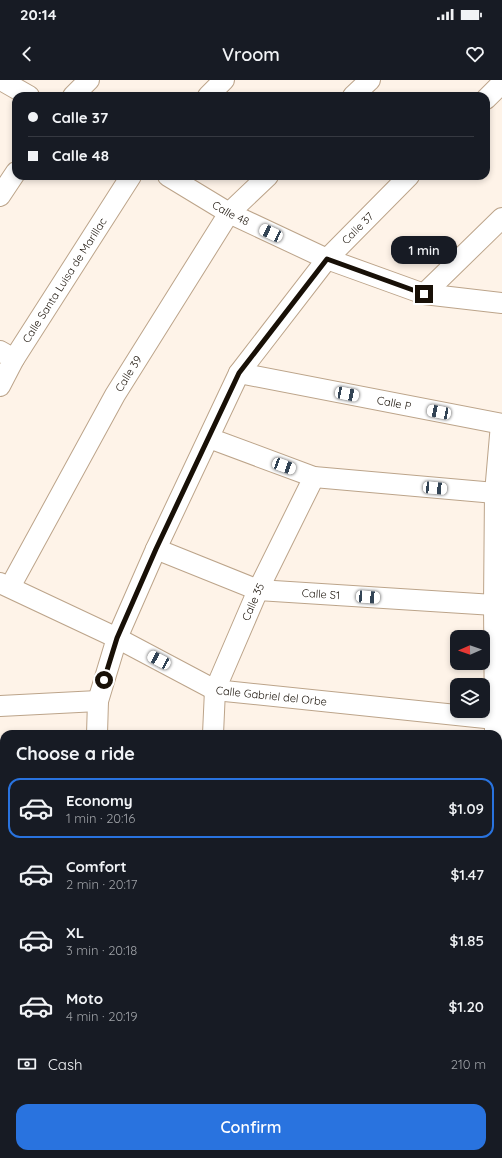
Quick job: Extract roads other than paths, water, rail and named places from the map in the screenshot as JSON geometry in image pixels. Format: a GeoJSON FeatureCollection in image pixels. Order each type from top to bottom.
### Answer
{"type":"FeatureCollection","features":[{"type":"Feature","properties":{"kind":"street"},"geometry":{"type":"LineString","coordinates":[[1,80],[22,92]]}},
{"type":"Feature","properties":{"kind":"street"},"geometry":{"type":"LineString","coordinates":[[77,92],[89,80]]}},
{"type":"Feature","properties":{"kind":"street"},"geometry":{"type":"LineString","coordinates":[[212,92],[224,80]]}},
{"type":"Feature","properties":{"kind":"street"},"geometry":{"type":"LineString","coordinates":[[357,92],[370,80]]}},
{"type":"Feature","properties":{"kind":"street"},"geometry":{"type":"LineString","coordinates":[[490,95],[502,83]]}},
{"type":"Feature","properties":{"kind":"street"},"geometry":{"type":"LineString","coordinates":[[0,196],[12,178]]}},
{"type":"Feature","properties":{"kind":"street","name":"Calle Santa Luisa de Marillac"},"geometry":{"type":"LineString","coordinates":[[0,386],[7,355],[128,180]]}},
{"type":"Feature","properties":{"kind":"street","name":"Calle 48"},"geometry":{"type":"LineString","coordinates":[[175,180],[229,213],[327,259],[424,294],[502,303]]}},
{"type":"Feature","properties":{"kind":"street","name":"Calle 39"},"geometry":{"type":"LineString","coordinates":[[5,585],[115,395],[229,213],[264,180]]}},
{"type":"Feature","properties":{"kind":"street","name":"Calle 37"},"geometry":{"type":"LineString","coordinates":[[97,730],[98,701],[117,638],[156,549],[239,373],[327,259],[406,180]]}},
{"type":"Feature","properties":{"kind":"street"},"geometry":{"type":"LineString","coordinates":[[424,294],[502,218]]}},
{"type":"Feature","properties":{"kind":"street","name":"Calle P"},"geometry":{"type":"LineString","coordinates":[[239,373],[501,424]]}},
{"type":"Feature","properties":{"kind":"street"},"geometry":{"type":"LineString","coordinates":[[495,727],[495,493],[501,424]]}},
{"type":"Feature","properties":{"kind":"street"},"geometry":{"type":"LineString","coordinates":[[209,438],[314,477],[495,493]]}},
{"type":"Feature","properties":{"kind":"street","name":"Calle 35"},"geometry":{"type":"LineString","coordinates":[[212,730],[215,690],[258,590],[314,477]]}},
{"type":"Feature","properties":{"kind":"street","name":"Calle S1"},"geometry":{"type":"LineString","coordinates":[[156,549],[258,590],[494,605]]}},
{"type":"Feature","properties":{"kind":"street","name":"Calle Gabriel del Orbe"},"geometry":{"type":"LineString","coordinates":[[5,585],[117,638],[215,690],[495,727]]}},
{"type":"Feature","properties":{"kind":"street"},"geometry":{"type":"LineString","coordinates":[[0,706],[98,701]]}}]}
